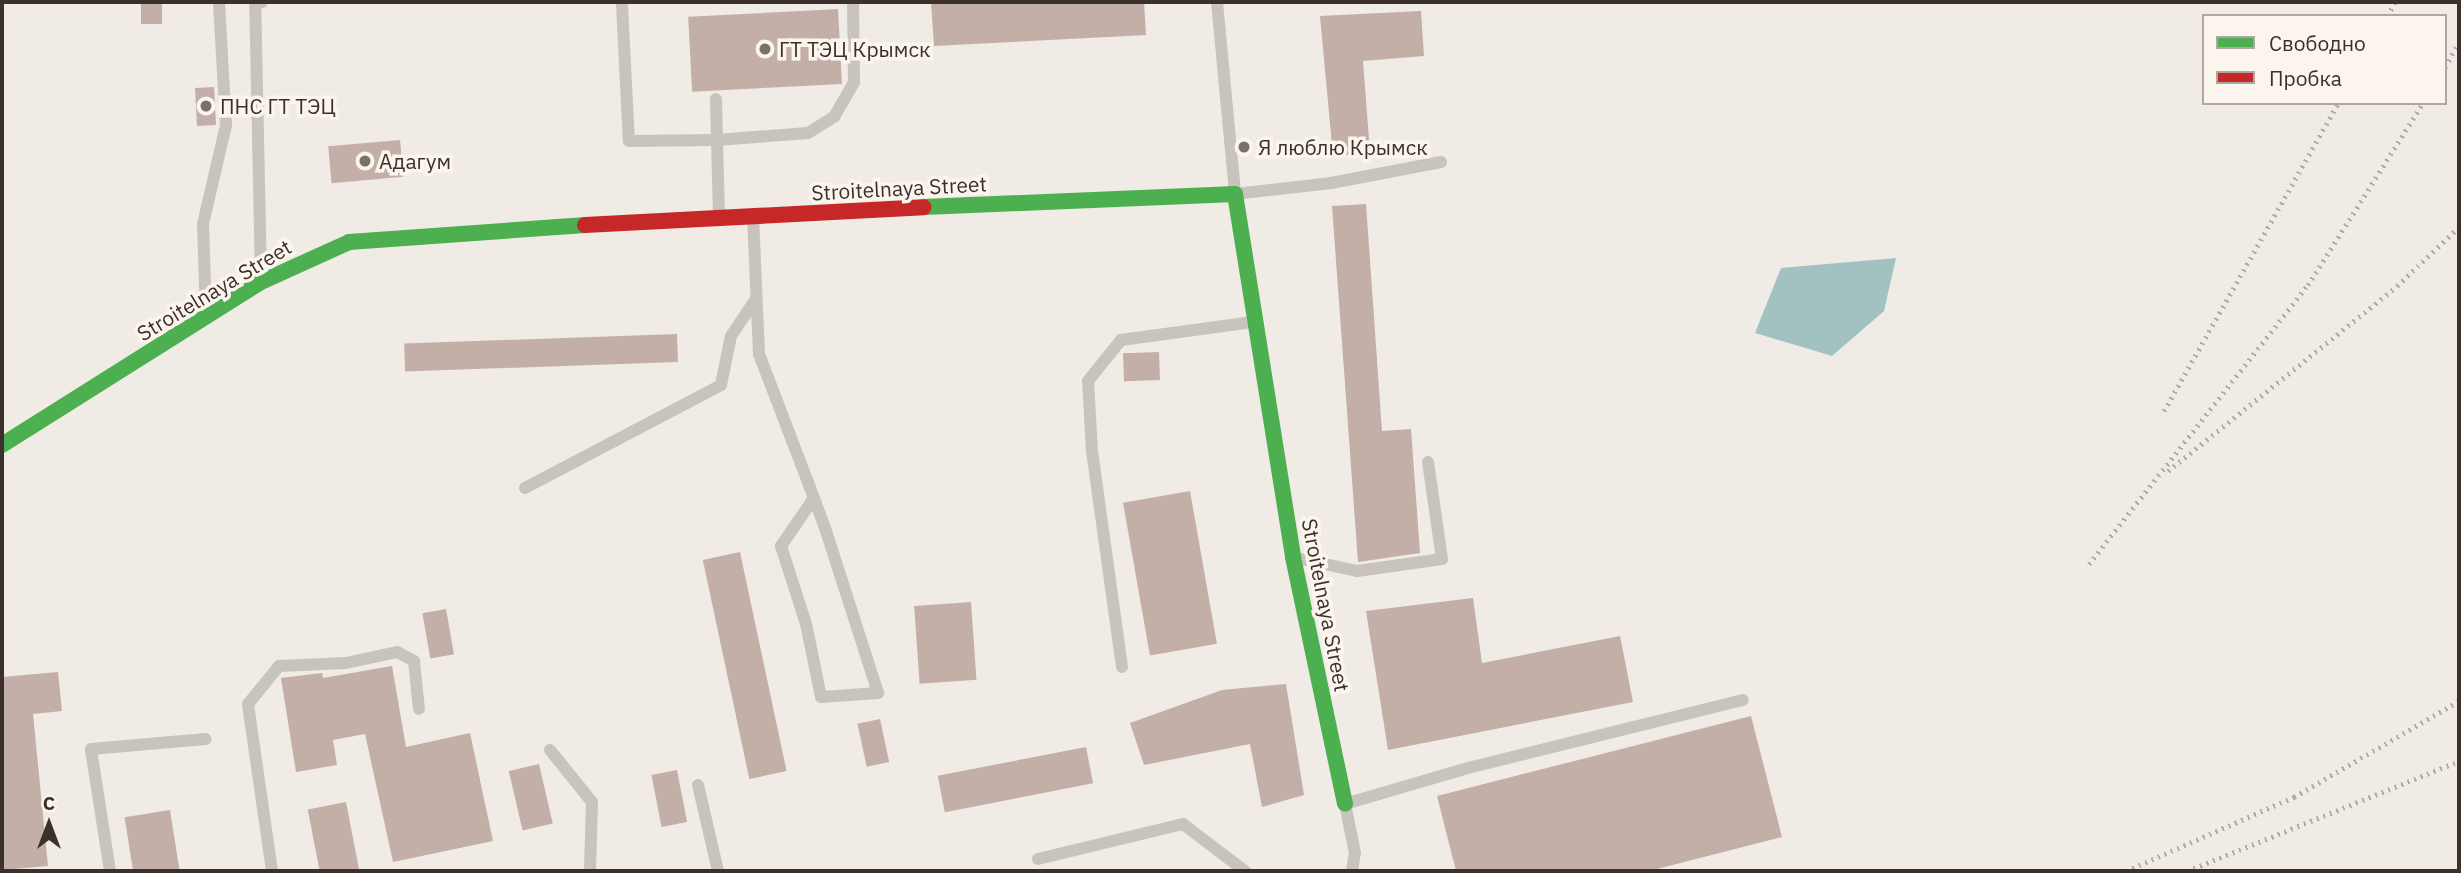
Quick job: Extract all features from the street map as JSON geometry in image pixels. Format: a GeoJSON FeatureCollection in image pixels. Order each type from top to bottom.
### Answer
{"type":"FeatureCollection","features":[{"type":"Feature","properties":{"kind":"street","name":"Stroitelnaya Street"},"geometry":{"type":"LineString","coordinates":[[2,445],[261,282],[297,262],[349,242],[719,215],[753,216],[1235,194],[1293,557],[1345,804]]}},
{"type":"Feature","properties":{"kind":"lane"},"geometry":{"type":"LineString","coordinates":[[206,318],[203,223],[226,125],[219,2]]}},
{"type":"Feature","properties":{"kind":"lane"},"geometry":{"type":"LineString","coordinates":[[261,282],[255,2],[262,2]]}},
{"type":"Feature","properties":{"kind":"lane"},"geometry":{"type":"LineString","coordinates":[[622,5],[629,141],[717,140],[808,133],[834,117],[854,83],[853,2]]}},
{"type":"Feature","properties":{"kind":"lane"},"geometry":{"type":"LineString","coordinates":[[1217,2],[1235,194],[1331,183],[1441,162]]}},
{"type":"Feature","properties":{"kind":"lane"},"geometry":{"type":"LineString","coordinates":[[716,99],[719,215]]}},
{"type":"Feature","properties":{"kind":"lane"},"geometry":{"type":"LineString","coordinates":[[753,216],[759,354],[814,499],[827,534],[878,693],[821,697],[806,624],[781,546],[814,499]]}},
{"type":"Feature","properties":{"kind":"lane"},"geometry":{"type":"LineString","coordinates":[[524,488],[721,385],[731,336],[756,299]]}},
{"type":"Feature","properties":{"kind":"lane"},"geometry":{"type":"LineString","coordinates":[[1122,667],[1092,452],[1088,382],[1121,340],[1254,321]]}},
{"type":"Feature","properties":{"kind":"lane"},"geometry":{"type":"LineString","coordinates":[[1293,557],[1357,571],[1442,559],[1428,462]]}},
{"type":"Feature","properties":{"kind":"lane"},"geometry":{"type":"LineString","coordinates":[[272,871],[248,704],[279,666],[346,663],[397,652],[414,661],[419,709]]}},
{"type":"Feature","properties":{"kind":"lane"},"geometry":{"type":"LineString","coordinates":[[1352,871],[1356,853],[1345,804],[1468,768],[1743,701]]}},
{"type":"Feature","properties":{"kind":"lane"},"geometry":{"type":"LineString","coordinates":[[110,871],[91,749],[206,739]]}},
{"type":"Feature","properties":{"kind":"lane"},"geometry":{"type":"LineString","coordinates":[[550,750],[592,802],[590,871]]}},
{"type":"Feature","properties":{"kind":"lane"},"geometry":{"type":"LineString","coordinates":[[698,785],[718,871]]}},
{"type":"Feature","properties":{"kind":"lane"},"geometry":{"type":"LineString","coordinates":[[1038,859],[1183,824],[1245,871]]}},
{"type":"Feature","properties":{"kind":"water"},"geometry":{"type":"Polygon","coordinates":[[[1896,258],[1884,311],[1832,356],[1755,333],[1781,268],[1896,258]]]}},
{"type":"Feature","properties":{"kind":"building"},"geometry":{"type":"Polygon","coordinates":[[[141,2],[162,2],[162,24],[141,24],[141,2]]]}},
{"type":"Feature","properties":{"kind":"building"},"geometry":{"type":"Polygon","coordinates":[[[931,2],[1144,2],[1146,35],[934,46],[931,2]]]}},
{"type":"Feature","properties":{"kind":"building","name":"ГТ ТЭЦ Крымск"},"geometry":{"type":"Polygon","coordinates":[[[838,9],[842,84],[692,92],[688,17],[838,9]]]}},
{"type":"Feature","properties":{"kind":"building"},"geometry":{"type":"Polygon","coordinates":[[[1421,11],[1424,56],[1363,61],[1370,153],[1333,156],[1320,16],[1421,11]]]}},
{"type":"Feature","properties":{"kind":"building","name":"ПНС ГТ ТЭЦ"},"geometry":{"type":"Polygon","coordinates":[[[214,87],[216,125],[197,126],[195,88],[214,87]]]}},
{"type":"Feature","properties":{"kind":"building","name":"Адагум"},"geometry":{"type":"Polygon","coordinates":[[[400,140],[403,177],[331,183],[328,146],[400,140]]]}},
{"type":"Feature","properties":{"kind":"building"},"geometry":{"type":"Polygon","coordinates":[[[1366,204],[1382,431],[1411,429],[1420,553],[1358,562],[1332,206],[1366,204]]]}},
{"type":"Feature","properties":{"kind":"building"},"geometry":{"type":"Polygon","coordinates":[[[677,334],[678,362],[405,372],[404,344],[677,334]]]}},
{"type":"Feature","properties":{"kind":"building"},"geometry":{"type":"Polygon","coordinates":[[[1159,352],[1160,380],[1124,381],[1123,353],[1159,352]]]}},
{"type":"Feature","properties":{"kind":"building"},"geometry":{"type":"Polygon","coordinates":[[[1190,491],[1217,644],[1150,655],[1123,503],[1190,491]]]}},
{"type":"Feature","properties":{"kind":"building"},"geometry":{"type":"Polygon","coordinates":[[[740,552],[787,771],[749,779],[703,560],[740,552]]]}},
{"type":"Feature","properties":{"kind":"building"},"geometry":{"type":"Polygon","coordinates":[[[1473,598],[1482,663],[1620,636],[1633,702],[1388,750],[1366,611],[1473,598]]]}},
{"type":"Feature","properties":{"kind":"building"},"geometry":{"type":"Polygon","coordinates":[[[971,602],[976,680],[920,684],[914,606],[971,602]]]}},
{"type":"Feature","properties":{"kind":"building"},"geometry":{"type":"Polygon","coordinates":[[[446,609],[454,654],[430,658],[422,613],[446,609]]]}},
{"type":"Feature","properties":{"kind":"building"},"geometry":{"type":"Polygon","coordinates":[[[392,666],[406,747],[470,733],[493,841],[393,862],[365,734],[333,740],[337,765],[296,772],[281,678],[322,673],[323,678],[392,666]]]}},
{"type":"Feature","properties":{"kind":"building"},"geometry":{"type":"Polygon","coordinates":[[[58,672],[62,711],[33,714],[48,866],[2,870],[2,677],[58,672]]]}},
{"type":"Feature","properties":{"kind":"building"},"geometry":{"type":"Polygon","coordinates":[[[1286,684],[1304,795],[1262,807],[1250,744],[1144,765],[1130,723],[1222,690],[1286,684]]]}},
{"type":"Feature","properties":{"kind":"building"},"geometry":{"type":"Polygon","coordinates":[[[1751,716],[1782,837],[1649,871],[1456,871],[1437,796],[1751,716]]]}},
{"type":"Feature","properties":{"kind":"building"},"geometry":{"type":"Polygon","coordinates":[[[880,719],[889,762],[867,767],[858,724],[880,719]]]}},
{"type":"Feature","properties":{"kind":"building"},"geometry":{"type":"Polygon","coordinates":[[[1086,747],[1093,783],[945,812],[938,776],[1086,747]]]}},
{"type":"Feature","properties":{"kind":"building"},"geometry":{"type":"Polygon","coordinates":[[[539,764],[553,823],[523,830],[509,771],[539,764]]]}},
{"type":"Feature","properties":{"kind":"building"},"geometry":{"type":"Polygon","coordinates":[[[677,770],[687,822],[662,827],[651,775],[677,770]]]}},
{"type":"Feature","properties":{"kind":"building"},"geometry":{"type":"Polygon","coordinates":[[[346,802],[359,871],[320,871],[308,809],[346,802]]]}},
{"type":"Feature","properties":{"kind":"building"},"geometry":{"type":"Polygon","coordinates":[[[170,810],[180,871],[133,871],[125,817],[170,810]]]}},
{"type":"Feature","properties":{"kind":"railway"},"geometry":{"type":"LineString","coordinates":[[2388,14],[2395,2]]}},
{"type":"Feature","properties":{"kind":"railway"},"geometry":{"type":"LineString","coordinates":[[2447,64],[2459,43]]}},
{"type":"Feature","properties":{"kind":"railway"},"geometry":{"type":"LineString","coordinates":[[2164,411],[2337,105]]}},
{"type":"Feature","properties":{"kind":"railway"},"geometry":{"type":"LineString","coordinates":[[2089,564],[2308,285],[2422,105]]}},
{"type":"Feature","properties":{"kind":"railway"},"geometry":{"type":"LineString","coordinates":[[2168,471],[2397,286],[2459,227]]}},
{"type":"Feature","properties":{"kind":"railway"},"geometry":{"type":"LineString","coordinates":[[2126,871],[2294,797],[2459,701]]}},
{"type":"Feature","properties":{"kind":"railway"},"geometry":{"type":"LineString","coordinates":[[2187,871],[2459,761]]}},
{"type":"Feature","properties":{"kind":"traffic: fast"},"geometry":{"type":"LineString","coordinates":[[924,207],[1235,194],[1293,557],[1345,804]]}},
{"type":"Feature","properties":{"kind":"traffic: fast"},"geometry":{"type":"LineString","coordinates":[[2,445],[261,282],[349,242],[585,225]]}},
{"type":"Feature","properties":{"kind":"traffic: jam"},"geometry":{"type":"LineString","coordinates":[[585,225],[924,207]]}},
{"type":"Feature","properties":{"kind":"place","name":"ГТ ТЭЦ Крымск"},"geometry":{"type":"Point","coordinates":[765,49]}},
{"type":"Feature","properties":{"kind":"place","name":"ПНС ГТ ТЭЦ"},"geometry":{"type":"Point","coordinates":[206,106]}},
{"type":"Feature","properties":{"kind":"place","name":"Я люблю Крымск"},"geometry":{"type":"Point","coordinates":[1244,147]}},
{"type":"Feature","properties":{"kind":"place","name":"Адагум"},"geometry":{"type":"Point","coordinates":[365,161]}}]}
